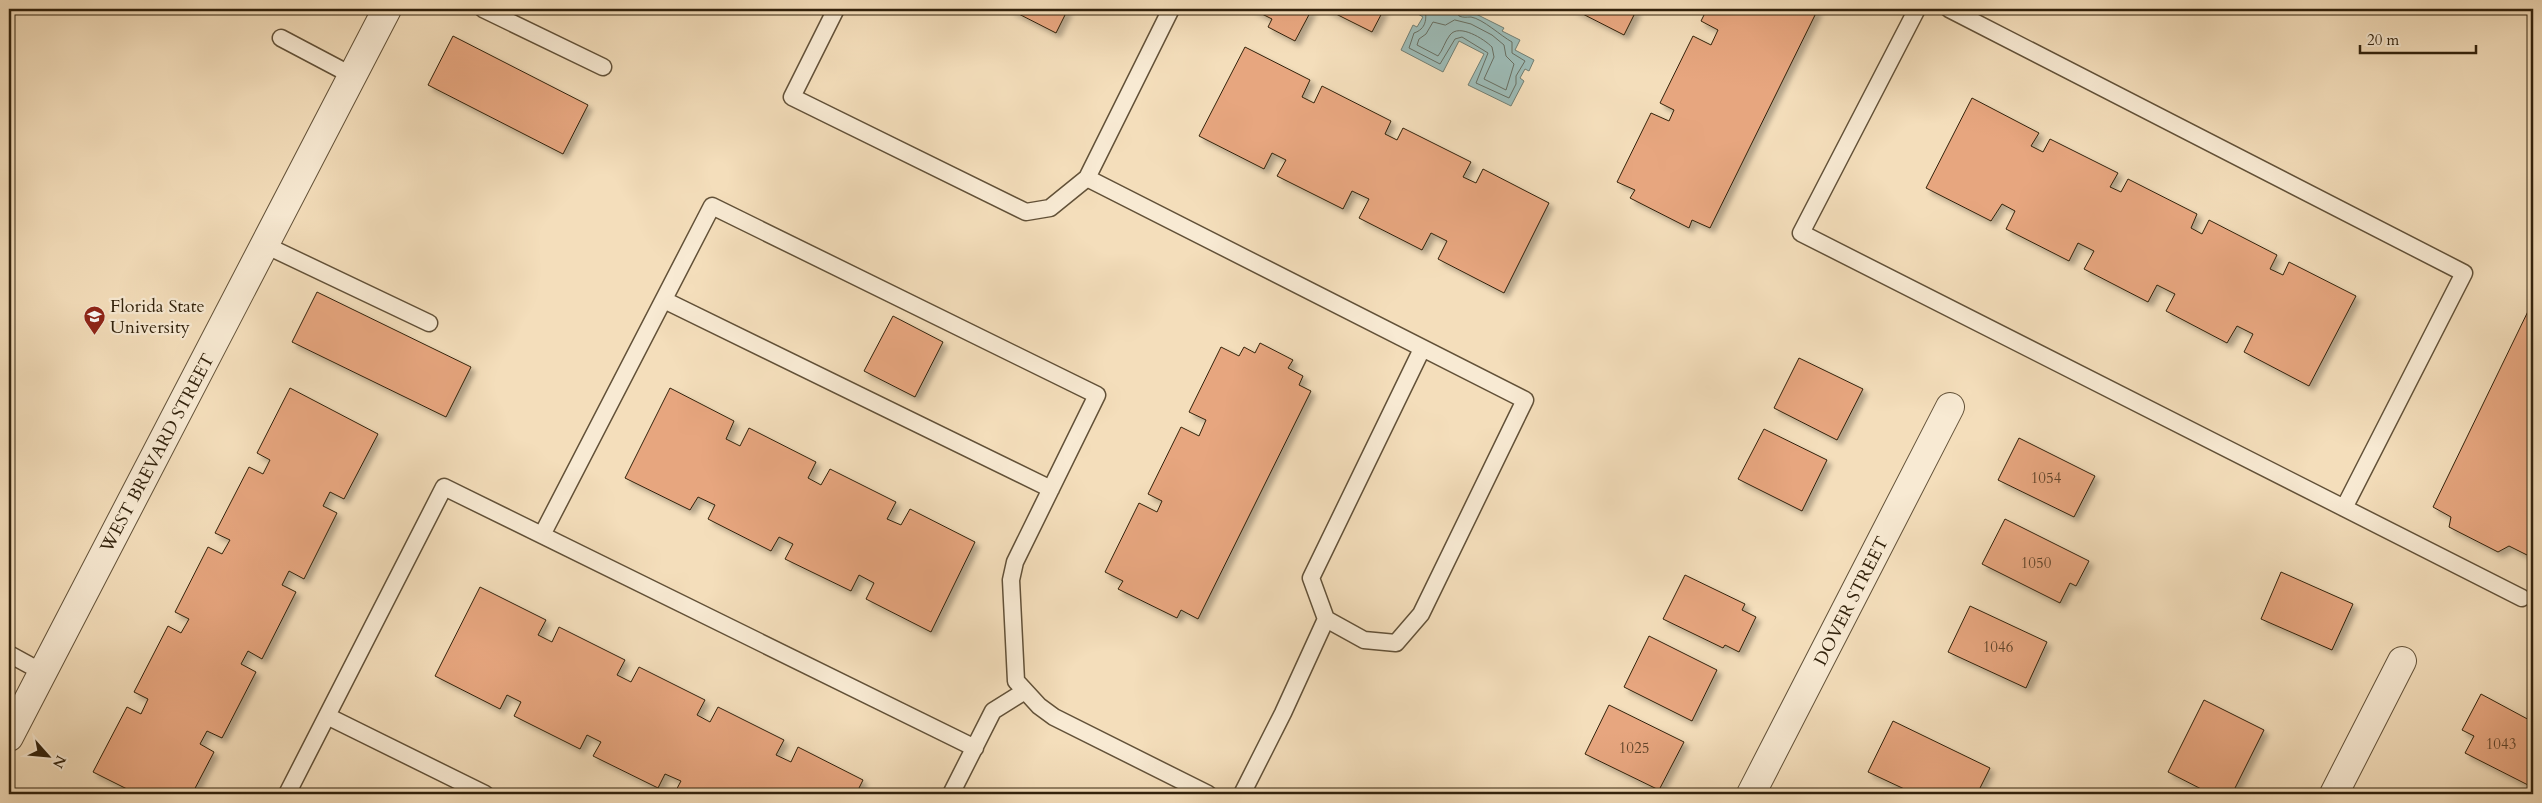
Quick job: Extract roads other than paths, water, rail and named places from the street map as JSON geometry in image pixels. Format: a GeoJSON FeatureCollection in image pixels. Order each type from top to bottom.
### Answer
{"type":"FeatureCollection","features":[{"type":"Feature","properties":{"kind":"street","name":"WEST BREVARD STREET"},"geometry":{"type":"LineString","coordinates":[[9,737],[387,9]]}},
{"type":"Feature","properties":{"kind":"street","name":"DOVER STREET"},"geometry":{"type":"LineString","coordinates":[[1751,794],[1950,407]]}},
{"type":"Feature","properties":{"kind":"street"},"geometry":{"type":"LineString","coordinates":[[2334,794],[2402,661]]}},
{"type":"Feature","properties":{"kind":"lane"},"geometry":{"type":"LineString","coordinates":[[483,9],[603,67]]}},
{"type":"Feature","properties":{"kind":"lane"},"geometry":{"type":"LineString","coordinates":[[836,9],[792,97],[1026,212],[1050,208],[1087,178],[1171,9]]}},
{"type":"Feature","properties":{"kind":"lane"},"geometry":{"type":"LineString","coordinates":[[1917,9],[1801,233],[2522,598]]}},
{"type":"Feature","properties":{"kind":"lane"},"geometry":{"type":"LineString","coordinates":[[1950,9],[2464,273],[2344,508]]}},
{"type":"Feature","properties":{"kind":"lane"},"geometry":{"type":"LineString","coordinates":[[281,38],[353,76]]}},
{"type":"Feature","properties":{"kind":"lane"},"geometry":{"type":"LineString","coordinates":[[1087,178],[1525,400],[1421,614],[1396,643],[1364,640],[1326,619],[1311,578],[1422,349]]}},
{"type":"Feature","properties":{"kind":"lane"},"geometry":{"type":"LineString","coordinates":[[542,534],[712,206],[1097,395],[1015,562],[1011,580],[1016,681],[1038,706],[1054,717],[1208,794]]}},
{"type":"Feature","properties":{"kind":"lane"},"geometry":{"type":"LineString","coordinates":[[265,245],[429,323]]}},
{"type":"Feature","properties":{"kind":"lane"},"geometry":{"type":"LineString","coordinates":[[664,300],[1051,489]]}},
{"type":"Feature","properties":{"kind":"lane"},"geometry":{"type":"LineString","coordinates":[[287,794],[444,487],[975,748]]}},
{"type":"Feature","properties":{"kind":"lane"},"geometry":{"type":"LineString","coordinates":[[1242,794],[1283,713],[1326,619]]}},
{"type":"Feature","properties":{"kind":"lane"},"geometry":{"type":"LineString","coordinates":[[9,654],[42,672]]}},
{"type":"Feature","properties":{"kind":"lane"},"geometry":{"type":"LineString","coordinates":[[951,794],[993,711],[1025,691]]}},
{"type":"Feature","properties":{"kind":"lane"},"geometry":{"type":"LineString","coordinates":[[327,716],[485,794]]}},
{"type":"Feature","properties":{"kind":"water"},"geometry":{"type":"Polygon","coordinates":[[[1421,9],[1435,9],[1444,14],[1447,9],[1457,9],[1466,13],[1468,10],[1504,28],[1502,31],[1520,40],[1515,50],[1534,60],[1529,71],[1525,69],[1520,78],[1524,81],[1511,106],[1468,85],[1484,54],[1459,41],[1443,72],[1401,50],[1413,25],[1417,27],[1423,17],[1418,14],[1421,9]]]}},
{"type":"Feature","properties":{"kind":"place","name":"Florida State University"},"geometry":{"type":"Point","coordinates":[94,335]}}]}
